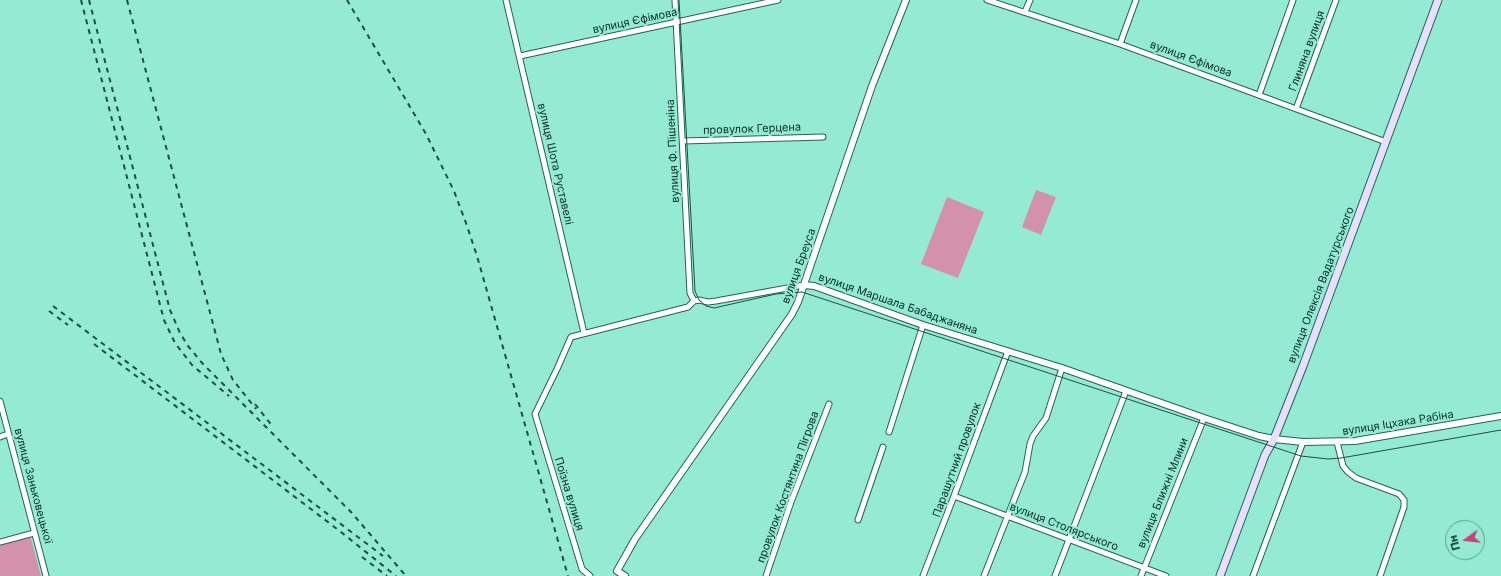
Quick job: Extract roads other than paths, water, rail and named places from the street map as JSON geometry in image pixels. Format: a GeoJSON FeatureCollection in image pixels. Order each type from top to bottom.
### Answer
{"type":"FeatureCollection","features":[{"type":"Feature","properties":{"kind":"main road","name":"вулиця Олексія Вадатурського"},"geometry":{"type":"LineString","coordinates":[[1220,576],[1265,455],[1274,439],[1308,353],[1438,0]]}},
{"type":"Feature","properties":{"kind":"street","name":"вулиця Шота Руставелі"},"geometry":{"type":"LineString","coordinates":[[506,0],[584,333]]}},
{"type":"Feature","properties":{"kind":"street","name":"вулиця Ф. Пішеніна"},"geometry":{"type":"LineString","coordinates":[[675,0],[690,293],[694,301]]}},
{"type":"Feature","properties":{"kind":"street","name":"вулиця Єфімова"},"geometry":{"type":"LineString","coordinates":[[520,56],[778,0]]}},
{"type":"Feature","properties":{"kind":"street","name":"вулиця Бреуса"},"geometry":{"type":"LineString","coordinates":[[615,574],[640,533],[792,314],[802,292],[872,86],[906,0]]}},
{"type":"Feature","properties":{"kind":"street","name":"вулиця Єфімова"},"geometry":{"type":"LineString","coordinates":[[987,0],[1120,44],[1386,142]]}},
{"type":"Feature","properties":{"kind":"street"},"geometry":{"type":"LineString","coordinates":[[1025,12],[1030,0]]}},
{"type":"Feature","properties":{"kind":"street"},"geometry":{"type":"LineString","coordinates":[[1120,44],[1136,0]]}},
{"type":"Feature","properties":{"kind":"street"},"geometry":{"type":"LineString","coordinates":[[1258,95],[1293,0]]}},
{"type":"Feature","properties":{"kind":"street","name":"Глиняна вулиця"},"geometry":{"type":"LineString","coordinates":[[1296,109],[1336,0]]}},
{"type":"Feature","properties":{"kind":"street","name":"провулок Герцена"},"geometry":{"type":"LineString","coordinates":[[683,141],[823,137]]}},
{"type":"Feature","properties":{"kind":"street","name":"вулиця Маршала Бабаджаняна"},"geometry":{"type":"LineString","coordinates":[[535,414],[558,369],[571,337],[688,307],[694,301],[716,301],[804,285],[814,286],[923,325],[1062,368],[1204,418],[1259,436],[1274,439]]}},
{"type":"Feature","properties":{"kind":"street"},"geometry":{"type":"LineString","coordinates":[[889,432],[923,325]]}},
{"type":"Feature","properties":{"kind":"street","name":"Парашутний провулок"},"geometry":{"type":"LineString","coordinates":[[923,576],[1008,351]]}},
{"type":"Feature","properties":{"kind":"street"},"geometry":{"type":"LineString","coordinates":[[984,576],[1026,472],[1030,444],[1033,436],[1041,427],[1046,418],[1062,368]]}},
{"type":"Feature","properties":{"kind":"street"},"geometry":{"type":"LineString","coordinates":[[1055,576],[1126,391]]}},
{"type":"Feature","properties":{"kind":"street","name":"вулиця Заньковецької"},"geometry":{"type":"LineString","coordinates":[[0,401],[46,576]]}},
{"type":"Feature","properties":{"kind":"street","name":"провулок Костянтина Пігрова"},"geometry":{"type":"LineString","coordinates":[[766,576],[791,502],[829,404]]}},
{"type":"Feature","properties":{"kind":"street","name":"Поїзна вулиця"},"geometry":{"type":"LineString","coordinates":[[535,414],[582,569],[590,576]]}},
{"type":"Feature","properties":{"kind":"street","name":"вулиця Іцхака Рабіна"},"geometry":{"type":"LineString","coordinates":[[1274,439],[1303,442],[1355,441],[1501,416]]}},
{"type":"Feature","properties":{"kind":"street","name":"вулиця Ближні Млини"},"geometry":{"type":"LineString","coordinates":[[1141,576],[1204,418]]}},
{"type":"Feature","properties":{"kind":"street"},"geometry":{"type":"LineString","coordinates":[[0,437],[8,434]]}},
{"type":"Feature","properties":{"kind":"street"},"geometry":{"type":"LineString","coordinates":[[1254,576],[1303,442]]}},
{"type":"Feature","properties":{"kind":"street"},"geometry":{"type":"LineString","coordinates":[[1337,442],[1344,466],[1348,472],[1356,478],[1399,494],[1404,500],[1404,507],[1380,576]]}},
{"type":"Feature","properties":{"kind":"street"},"geometry":{"type":"LineString","coordinates":[[858,520],[884,447]]}},
{"type":"Feature","properties":{"kind":"street","name":"вулиця Столярського"},"geometry":{"type":"LineString","coordinates":[[954,496],[1166,576]]}},
{"type":"Feature","properties":{"kind":"street"},"geometry":{"type":"LineString","coordinates":[[0,542],[34,533]]}},
{"type":"Feature","properties":{"kind":"street"},"geometry":{"type":"LineString","coordinates":[[615,574],[625,576]]}},
{"type":"Feature","properties":{"kind":"tram line"},"geometry":{"type":"LineString","coordinates":[[679,0],[695,291],[699,300],[706,306],[714,308],[776,294],[802,292],[1301,456],[1328,459],[1341,458],[1501,430]]}},
{"type":"Feature","properties":{"kind":"railway"},"geometry":{"type":"LineString","coordinates":[[81,0],[164,320],[175,343],[192,365],[229,396]]}},
{"type":"Feature","properties":{"kind":"railway"},"geometry":{"type":"LineString","coordinates":[[89,0],[170,310],[180,333],[188,346],[203,364],[351,512],[406,576]]}},
{"type":"Feature","properties":{"kind":"railway"},"geometry":{"type":"LineString","coordinates":[[127,0],[221,354],[233,380],[256,409]]}},
{"type":"Feature","properties":{"kind":"railway"},"geometry":{"type":"LineString","coordinates":[[347,0],[426,134],[454,191],[477,256],[568,576]]}},
{"type":"Feature","properties":{"kind":"railway"},"geometry":{"type":"LineString","coordinates":[[53,306],[383,556]]}},
{"type":"Feature","properties":{"kind":"railway"},"geometry":{"type":"LineString","coordinates":[[49,311],[68,325]]}},
{"type":"Feature","properties":{"kind":"railway"},"geometry":{"type":"LineString","coordinates":[[94,344],[341,532],[396,576]]}},
{"type":"Feature","properties":{"kind":"railway"},"geometry":{"type":"LineString","coordinates":[[255,404],[273,427]]}},
{"type":"Feature","properties":{"kind":"railway"},"geometry":{"type":"LineString","coordinates":[[362,557],[387,576]]}}]}
